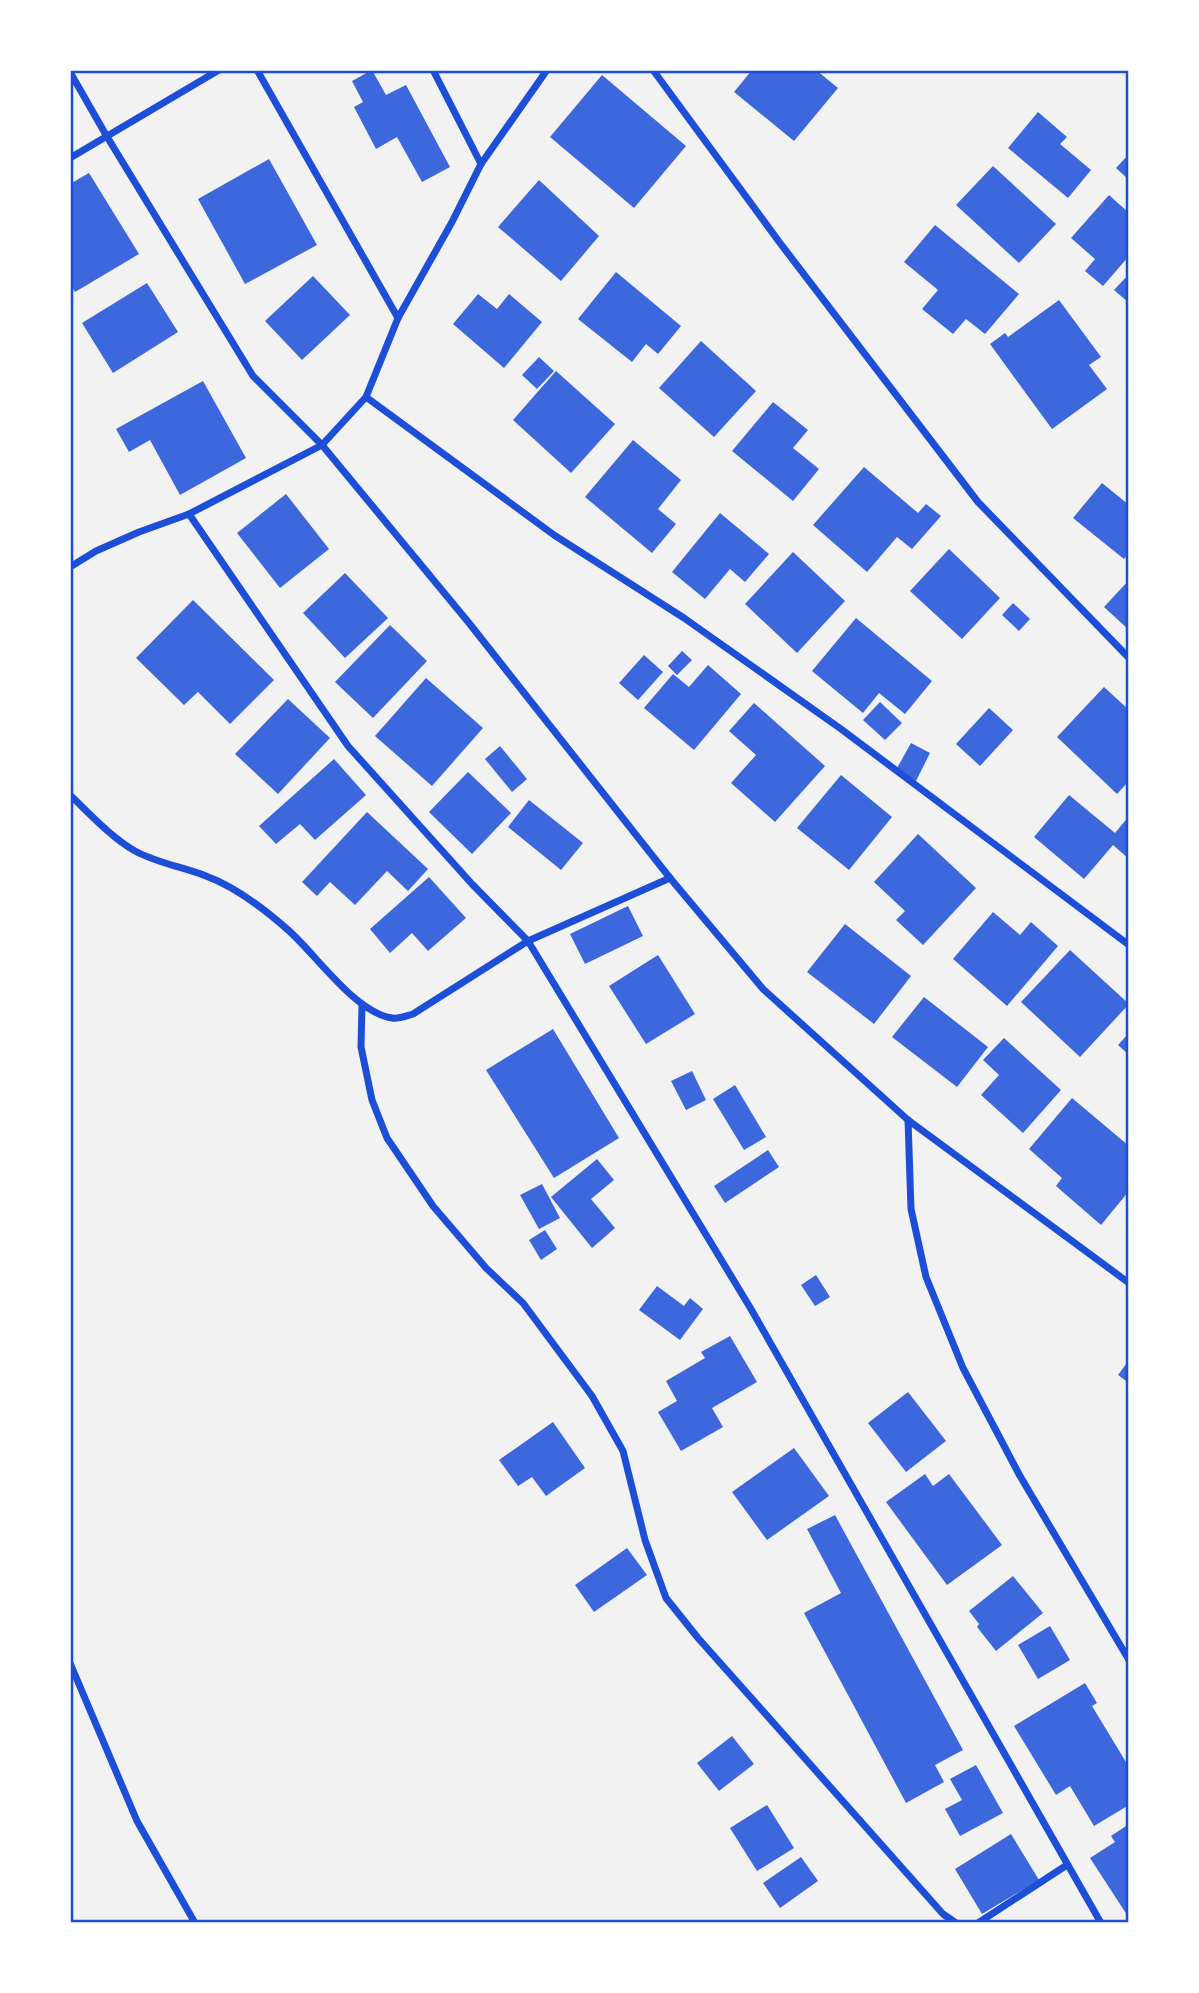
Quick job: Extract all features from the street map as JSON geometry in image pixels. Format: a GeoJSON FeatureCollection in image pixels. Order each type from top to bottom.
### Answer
{"type":"FeatureCollection","features":[{"type":"Feature","properties":{"kind":"street"},"geometry":{"type":"LineString","coordinates":[[70,158],[219,70]]}},
{"type":"Feature","properties":{"kind":"street"},"geometry":{"type":"LineString","coordinates":[[257,70],[398,318]]}},
{"type":"Feature","properties":{"kind":"street"},"geometry":{"type":"LineString","coordinates":[[433,70],[481,164]]}},
{"type":"Feature","properties":{"kind":"street"},"geometry":{"type":"LineString","coordinates":[[70,567],[96,551],[189,514],[322,445],[366,397],[398,318],[481,164],[547,70]]}},
{"type":"Feature","properties":{"kind":"street"},"geometry":{"type":"LineString","coordinates":[[653,70],[780,243],[978,502],[1129,658]]}},
{"type":"Feature","properties":{"kind":"street"},"geometry":{"type":"LineString","coordinates":[[70,72],[253,376],[322,445],[469,623],[670,878],[763,989],[908,1120],[1129,1283]]}},
{"type":"Feature","properties":{"kind":"street"},"geometry":{"type":"LineString","coordinates":[[366,397],[554,535],[684,618],[841,729],[1129,945]]}},
{"type":"Feature","properties":{"kind":"street"},"geometry":{"type":"LineString","coordinates":[[189,514],[348,746],[472,884],[528,941],[751,1308],[1101,1923]]}},
{"type":"Feature","properties":{"kind":"street"},"geometry":{"type":"LineString","coordinates":[[70,795],[135,850],[164,863],[208,876],[248,898],[288,930],[362,1005],[394,1018],[413,1014],[528,941],[670,878]]}},
{"type":"Feature","properties":{"kind":"street"},"geometry":{"type":"LineString","coordinates":[[362,1005],[361,1047],[372,1100],[387,1138],[433,1206],[486,1268],[523,1303],[592,1396],[623,1451],[645,1540],[666,1598],[698,1638],[943,1914],[956,1923]]}},
{"type":"Feature","properties":{"kind":"street"},"geometry":{"type":"LineString","coordinates":[[908,1120],[912,1209],[926,1277],[963,1368],[1020,1476],[1129,1660]]}},
{"type":"Feature","properties":{"kind":"street"},"geometry":{"type":"LineString","coordinates":[[70,1663],[138,1821],[195,1923]]}},
{"type":"Feature","properties":{"kind":"street"},"geometry":{"type":"LineString","coordinates":[[978,1923],[1068,1865]]}},
{"type":"Feature","properties":{"kind":"building"},"geometry":{"type":"Polygon","coordinates":[[[372,70],[386,95],[406,85],[450,167],[422,182],[397,137],[376,149],[354,107],[363,102],[352,81],[372,70]]]}},
{"type":"Feature","properties":{"kind":"building"},"geometry":{"type":"Polygon","coordinates":[[[752,70],[816,70],[838,88],[794,141],[734,92],[752,70]]]}},
{"type":"Feature","properties":{"kind":"building"},"geometry":{"type":"Polygon","coordinates":[[[602,75],[686,146],[634,208],[550,137],[602,75]]]}},
{"type":"Feature","properties":{"kind":"building"},"geometry":{"type":"Polygon","coordinates":[[[1038,112],[1067,137],[1060,144],[1091,170],[1068,198],[1008,148],[1038,112]]]}},
{"type":"Feature","properties":{"kind":"building"},"geometry":{"type":"Polygon","coordinates":[[[1129,154],[1129,180],[1116,168],[1129,154]]]}},
{"type":"Feature","properties":{"kind":"building"},"geometry":{"type":"Polygon","coordinates":[[[269,159],[317,245],[245,284],[198,199],[269,159]]]}},
{"type":"Feature","properties":{"kind":"building"},"geometry":{"type":"Polygon","coordinates":[[[993,166],[1056,224],[1019,263],[956,205],[993,166]]]}},
{"type":"Feature","properties":{"kind":"building"},"geometry":{"type":"Polygon","coordinates":[[[89,173],[139,254],[75,292],[70,283],[70,184],[89,173]]]}},
{"type":"Feature","properties":{"kind":"building"},"geometry":{"type":"Polygon","coordinates":[[[539,180],[599,236],[561,281],[498,227],[539,180]]]}},
{"type":"Feature","properties":{"kind":"building"},"geometry":{"type":"Polygon","coordinates":[[[1109,195],[1129,213],[1129,256],[1103,286],[1085,271],[1095,259],[1071,238],[1109,195]]]}},
{"type":"Feature","properties":{"kind":"building"},"geometry":{"type":"Polygon","coordinates":[[[935,225],[1019,294],[985,334],[966,319],[953,334],[922,309],[938,290],[904,262],[935,225]]]}},
{"type":"Feature","properties":{"kind":"building"},"geometry":{"type":"Polygon","coordinates":[[[616,272],[681,326],[658,354],[646,344],[632,362],[578,319],[616,272]]]}},
{"type":"Feature","properties":{"kind":"building"},"geometry":{"type":"Polygon","coordinates":[[[1129,274],[1129,303],[1114,290],[1129,274]]]}},
{"type":"Feature","properties":{"kind":"building"},"geometry":{"type":"Polygon","coordinates":[[[313,276],[350,315],[302,360],[265,321],[313,276]]]}},
{"type":"Feature","properties":{"kind":"building"},"geometry":{"type":"Polygon","coordinates":[[[147,283],[178,332],[113,373],[82,323],[147,283]]]}},
{"type":"Feature","properties":{"kind":"building"},"geometry":{"type":"Polygon","coordinates":[[[478,294],[497,309],[509,294],[542,322],[504,368],[453,324],[478,294]]]}},
{"type":"Feature","properties":{"kind":"building"},"geometry":{"type":"Polygon","coordinates":[[[1059,300],[1101,357],[1089,365],[1107,389],[1052,429],[990,344],[1005,333],[1008,337],[1059,300]]]}},
{"type":"Feature","properties":{"kind":"building"},"geometry":{"type":"Polygon","coordinates":[[[701,341],[756,391],[714,437],[659,388],[701,341]]]}},
{"type":"Feature","properties":{"kind":"building"},"geometry":{"type":"Polygon","coordinates":[[[539,357],[554,371],[537,389],[522,375],[539,357]]]}},
{"type":"Feature","properties":{"kind":"building"},"geometry":{"type":"Polygon","coordinates":[[[556,371],[615,424],[571,473],[513,420],[556,371]]]}},
{"type":"Feature","properties":{"kind":"building"},"geometry":{"type":"Polygon","coordinates":[[[203,381],[246,458],[180,495],[150,440],[129,452],[116,429],[203,381]]]}},
{"type":"Feature","properties":{"kind":"building"},"geometry":{"type":"Polygon","coordinates":[[[773,402],[808,430],[793,448],[819,469],[793,501],[732,451],[773,402]]]}},
{"type":"Feature","properties":{"kind":"building"},"geometry":{"type":"Polygon","coordinates":[[[633,440],[681,480],[658,509],[676,524],[652,553],[585,497],[633,440]]]}},
{"type":"Feature","properties":{"kind":"building"},"geometry":{"type":"Polygon","coordinates":[[[864,467],[918,513],[926,504],[941,516],[912,549],[897,537],[867,572],[813,525],[864,467]]]}},
{"type":"Feature","properties":{"kind":"building"},"geometry":{"type":"Polygon","coordinates":[[[1102,483],[1129,505],[1129,553],[1124,559],[1073,518],[1102,483]]]}},
{"type":"Feature","properties":{"kind":"building"},"geometry":{"type":"Polygon","coordinates":[[[286,494],[329,549],[280,588],[237,533],[286,494]]]}},
{"type":"Feature","properties":{"kind":"building"},"geometry":{"type":"Polygon","coordinates":[[[720,513],[769,554],[745,582],[730,569],[705,599],[672,572],[720,513]]]}},
{"type":"Feature","properties":{"kind":"building"},"geometry":{"type":"Polygon","coordinates":[[[949,549],[1000,598],[962,639],[910,591],[949,549]]]}},
{"type":"Feature","properties":{"kind":"building"},"geometry":{"type":"Polygon","coordinates":[[[793,552],[845,601],[797,653],[745,604],[793,552]]]}},
{"type":"Feature","properties":{"kind":"building"},"geometry":{"type":"Polygon","coordinates":[[[345,573],[388,618],[345,658],[303,613],[345,573]]]}},
{"type":"Feature","properties":{"kind":"building"},"geometry":{"type":"Polygon","coordinates":[[[1129,580],[1129,630],[1104,607],[1129,580]]]}},
{"type":"Feature","properties":{"kind":"building"},"geometry":{"type":"Polygon","coordinates":[[[193,600],[274,680],[230,724],[198,692],[184,705],[136,658],[193,600]]]}},
{"type":"Feature","properties":{"kind":"building"},"geometry":{"type":"Polygon","coordinates":[[[1013,603],[1030,619],[1019,631],[1002,615],[1013,603]]]}},
{"type":"Feature","properties":{"kind":"building"},"geometry":{"type":"Polygon","coordinates":[[[856,618],[932,681],[905,714],[879,693],[863,713],[812,671],[856,618]]]}},
{"type":"Feature","properties":{"kind":"building"},"geometry":{"type":"Polygon","coordinates":[[[390,625],[427,661],[373,718],[335,682],[390,625]]]}},
{"type":"Feature","properties":{"kind":"building"},"geometry":{"type":"Polygon","coordinates":[[[682,651],[692,660],[677,675],[668,666],[682,651]]]}},
{"type":"Feature","properties":{"kind":"building"},"geometry":{"type":"Polygon","coordinates":[[[644,655],[663,672],[638,700],[619,683],[644,655]]]}},
{"type":"Feature","properties":{"kind":"building"},"geometry":{"type":"Polygon","coordinates":[[[708,665],[741,694],[694,750],[644,708],[673,674],[689,687],[708,665]]]}},
{"type":"Feature","properties":{"kind":"building"},"geometry":{"type":"Polygon","coordinates":[[[426,678],[483,728],[432,786],[375,736],[426,678]]]}},
{"type":"Feature","properties":{"kind":"building"},"geometry":{"type":"Polygon","coordinates":[[[1104,687],[1129,710],[1129,781],[1117,794],[1057,737],[1104,687]]]}},
{"type":"Feature","properties":{"kind":"building"},"geometry":{"type":"Polygon","coordinates":[[[288,699],[330,738],[278,794],[235,754],[288,699]]]}},
{"type":"Feature","properties":{"kind":"building"},"geometry":{"type":"Polygon","coordinates":[[[880,702],[902,723],[885,740],[863,720],[880,702]]]}},
{"type":"Feature","properties":{"kind":"building"},"geometry":{"type":"Polygon","coordinates":[[[754,703],[825,766],[775,822],[731,783],[756,755],[729,731],[754,703]]]}},
{"type":"Feature","properties":{"kind":"building"},"geometry":{"type":"Polygon","coordinates":[[[989,708],[1013,730],[980,766],[956,744],[989,708]]]}},
{"type":"Feature","properties":{"kind":"building"},"geometry":{"type":"Polygon","coordinates":[[[911,743],[930,753],[916,781],[896,770],[911,743]]]}},
{"type":"Feature","properties":{"kind":"building"},"geometry":{"type":"Polygon","coordinates":[[[500,746],[527,779],[512,792],[485,759],[500,746]]]}},
{"type":"Feature","properties":{"kind":"building"},"geometry":{"type":"Polygon","coordinates":[[[334,759],[366,795],[315,840],[300,824],[276,844],[259,826],[334,759]]]}},
{"type":"Feature","properties":{"kind":"building"},"geometry":{"type":"Polygon","coordinates":[[[468,772],[511,813],[472,854],[429,812],[468,772]]]}},
{"type":"Feature","properties":{"kind":"building"},"geometry":{"type":"Polygon","coordinates":[[[841,775],[892,817],[849,870],[797,828],[841,775]]]}},
{"type":"Feature","properties":{"kind":"building"},"geometry":{"type":"Polygon","coordinates":[[[1069,795],[1115,833],[1129,816],[1129,859],[1113,845],[1084,879],[1034,837],[1069,795]]]}},
{"type":"Feature","properties":{"kind":"building"},"geometry":{"type":"Polygon","coordinates":[[[529,800],[583,843],[561,870],[508,827],[529,800]]]}},
{"type":"Feature","properties":{"kind":"building"},"geometry":{"type":"Polygon","coordinates":[[[367,812],[428,869],[408,891],[387,871],[355,905],[330,882],[317,896],[302,882],[367,812]]]}},
{"type":"Feature","properties":{"kind":"building"},"geometry":{"type":"Polygon","coordinates":[[[918,834],[976,888],[923,945],[896,920],[905,911],[874,882],[918,834]]]}},
{"type":"Feature","properties":{"kind":"building"},"geometry":{"type":"Polygon","coordinates":[[[429,877],[466,918],[428,951],[412,933],[390,953],[370,929],[429,877]]]}},
{"type":"Feature","properties":{"kind":"building"},"geometry":{"type":"Polygon","coordinates":[[[628,906],[643,936],[585,964],[570,934],[628,906]]]}},
{"type":"Feature","properties":{"kind":"building"},"geometry":{"type":"Polygon","coordinates":[[[993,912],[1020,935],[1031,922],[1058,946],[1007,1006],[953,959],[993,912]]]}},
{"type":"Feature","properties":{"kind":"building"},"geometry":{"type":"Polygon","coordinates":[[[845,924],[911,976],[874,1024],[807,972],[845,924]]]}},
{"type":"Feature","properties":{"kind":"building"},"geometry":{"type":"Polygon","coordinates":[[[1070,950],[1129,1004],[1080,1057],[1021,1002],[1070,950]]]}},
{"type":"Feature","properties":{"kind":"building"},"geometry":{"type":"Polygon","coordinates":[[[658,955],[695,1014],[646,1044],[609,986],[658,955]]]}},
{"type":"Feature","properties":{"kind":"building"},"geometry":{"type":"Polygon","coordinates":[[[924,997],[988,1047],[957,1087],[892,1037],[924,997]]]}},
{"type":"Feature","properties":{"kind":"building"},"geometry":{"type":"Polygon","coordinates":[[[553,1029],[619,1138],[554,1178],[486,1070],[553,1029]]]}},
{"type":"Feature","properties":{"kind":"building"},"geometry":{"type":"Polygon","coordinates":[[[1129,1033],[1129,1055],[1118,1045],[1129,1033]]]}},
{"type":"Feature","properties":{"kind":"building"},"geometry":{"type":"Polygon","coordinates":[[[1004,1038],[1061,1090],[1023,1133],[981,1095],[999,1075],[983,1060],[1004,1038]]]}},
{"type":"Feature","properties":{"kind":"building"},"geometry":{"type":"Polygon","coordinates":[[[692,1071],[706,1100],[686,1110],[671,1081],[692,1071]]]}},
{"type":"Feature","properties":{"kind":"building"},"geometry":{"type":"Polygon","coordinates":[[[735,1085],[766,1137],[744,1150],[713,1099],[735,1085]]]}},
{"type":"Feature","properties":{"kind":"building"},"geometry":{"type":"Polygon","coordinates":[[[1072,1098],[1129,1146],[1129,1191],[1101,1225],[1056,1186],[1062,1178],[1029,1149],[1072,1098]]]}},
{"type":"Feature","properties":{"kind":"building"},"geometry":{"type":"Polygon","coordinates":[[[768,1150],[779,1167],[725,1203],[714,1186],[768,1150]]]}},
{"type":"Feature","properties":{"kind":"building"},"geometry":{"type":"Polygon","coordinates":[[[597,1159],[614,1180],[591,1199],[615,1228],[592,1248],[551,1197],[597,1159]]]}},
{"type":"Feature","properties":{"kind":"building"},"geometry":{"type":"Polygon","coordinates":[[[542,1184],[560,1218],[539,1229],[520,1195],[542,1184]]]}},
{"type":"Feature","properties":{"kind":"building"},"geometry":{"type":"Polygon","coordinates":[[[545,1230],[557,1249],[541,1260],[529,1240],[545,1230]]]}},
{"type":"Feature","properties":{"kind":"building"},"geometry":{"type":"Polygon","coordinates":[[[816,1275],[830,1297],[815,1306],[801,1285],[816,1275]]]}},
{"type":"Feature","properties":{"kind":"building"},"geometry":{"type":"Polygon","coordinates":[[[657,1286],[684,1306],[690,1298],[703,1309],[680,1340],[639,1310],[657,1286]]]}},
{"type":"Feature","properties":{"kind":"building"},"geometry":{"type":"Polygon","coordinates":[[[730,1336],[757,1382],[712,1408],[723,1427],[681,1451],[658,1412],[677,1401],[666,1381],[705,1358],[701,1352],[730,1336]]]}},
{"type":"Feature","properties":{"kind":"building"},"geometry":{"type":"Polygon","coordinates":[[[1129,1360],[1129,1383],[1118,1375],[1129,1360]]]}},
{"type":"Feature","properties":{"kind":"building"},"geometry":{"type":"Polygon","coordinates":[[[908,1392],[946,1441],[906,1472],[868,1423],[908,1392]]]}},
{"type":"Feature","properties":{"kind":"building"},"geometry":{"type":"Polygon","coordinates":[[[553,1422],[585,1468],[546,1496],[532,1477],[518,1486],[499,1460],[553,1422]]]}},
{"type":"Feature","properties":{"kind":"building"},"geometry":{"type":"Polygon","coordinates":[[[794,1448],[829,1496],[767,1540],[732,1492],[794,1448]]]}},
{"type":"Feature","properties":{"kind":"building"},"geometry":{"type":"Polygon","coordinates":[[[925,1474],[933,1486],[949,1474],[1002,1545],[947,1585],[886,1502],[925,1474]]]}},
{"type":"Feature","properties":{"kind":"building"},"geometry":{"type":"Polygon","coordinates":[[[835,1515],[963,1750],[935,1765],[944,1782],[906,1803],[804,1613],[841,1593],[807,1529],[835,1515]]]}},
{"type":"Feature","properties":{"kind":"building"},"geometry":{"type":"Polygon","coordinates":[[[627,1548],[647,1575],[594,1612],[575,1585],[627,1548]]]}},
{"type":"Feature","properties":{"kind":"building"},"geometry":{"type":"Polygon","coordinates":[[[1013,1576],[1043,1613],[996,1651],[977,1627],[979,1624],[969,1611],[1013,1576]]]}},
{"type":"Feature","properties":{"kind":"building"},"geometry":{"type":"Polygon","coordinates":[[[1050,1626],[1070,1660],[1038,1679],[1018,1645],[1050,1626]]]}},
{"type":"Feature","properties":{"kind":"building"},"geometry":{"type":"Polygon","coordinates":[[[1085,1683],[1097,1703],[1092,1706],[1129,1767],[1129,1805],[1094,1826],[1070,1786],[1056,1795],[1014,1726],[1085,1683]]]}},
{"type":"Feature","properties":{"kind":"building"},"geometry":{"type":"Polygon","coordinates":[[[732,1736],[754,1764],[719,1791],[697,1763],[732,1736]]]}},
{"type":"Feature","properties":{"kind":"building"},"geometry":{"type":"Polygon","coordinates":[[[976,1765],[1003,1813],[960,1836],[945,1809],[962,1800],[950,1779],[976,1765]]]}},
{"type":"Feature","properties":{"kind":"building"},"geometry":{"type":"Polygon","coordinates":[[[767,1805],[794,1848],[757,1871],[730,1828],[767,1805]]]}},
{"type":"Feature","properties":{"kind":"building"},"geometry":{"type":"Polygon","coordinates":[[[1129,1824],[1129,1918],[1090,1858],[1115,1842],[1111,1836],[1129,1824]]]}},
{"type":"Feature","properties":{"kind":"building"},"geometry":{"type":"Polygon","coordinates":[[[1011,1834],[1039,1880],[982,1914],[955,1869],[1011,1834]]]}},
{"type":"Feature","properties":{"kind":"building"},"geometry":{"type":"Polygon","coordinates":[[[801,1857],[818,1881],[780,1908],[763,1883],[801,1857]]]}}]}
